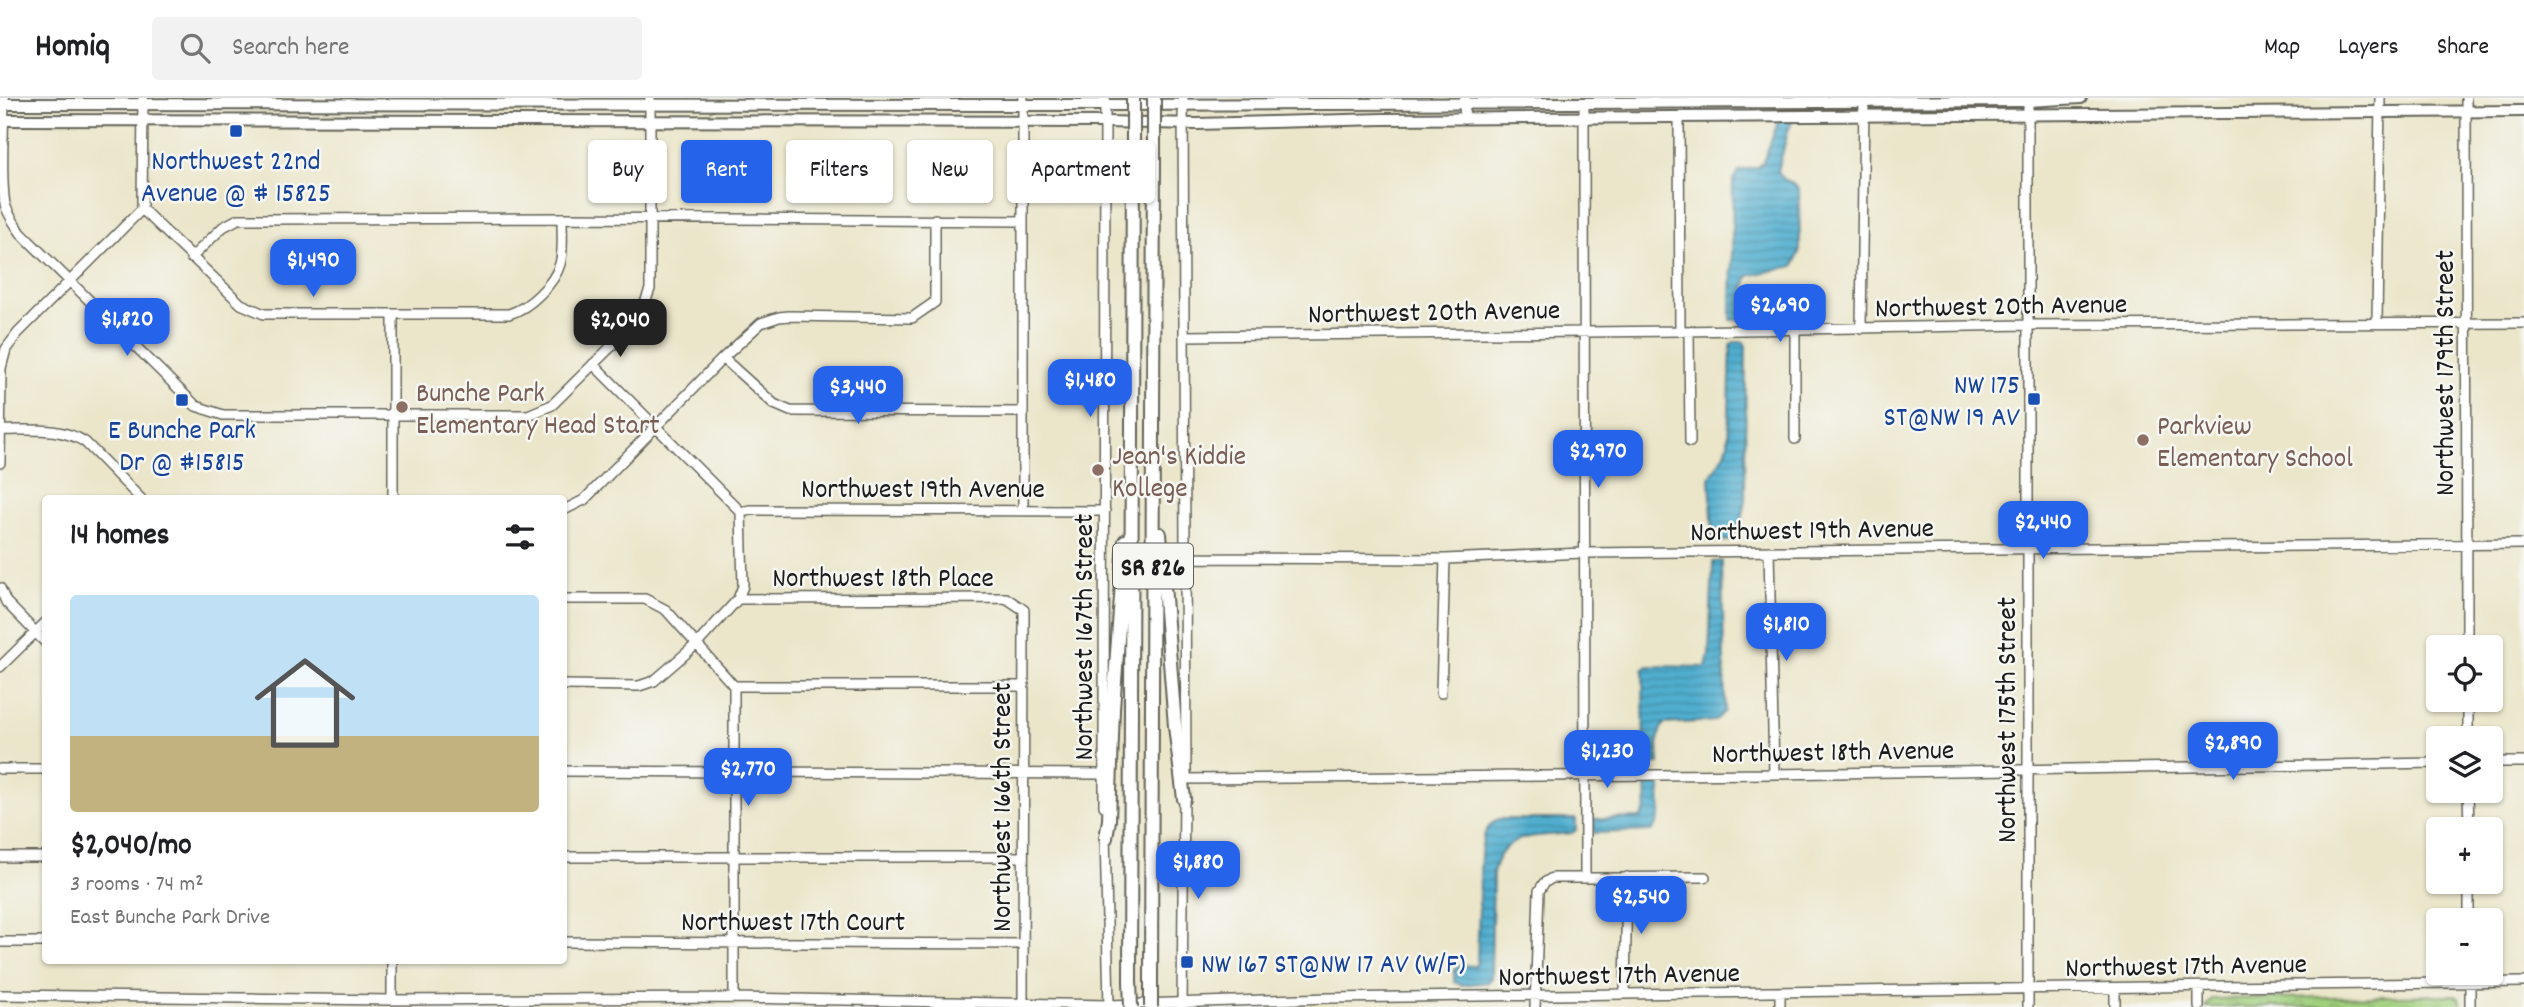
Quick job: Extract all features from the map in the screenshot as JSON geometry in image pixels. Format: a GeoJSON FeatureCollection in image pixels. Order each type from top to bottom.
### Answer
{"type":"FeatureCollection","features":[{"type":"Feature","properties":{"kind":"highway","name":"SR 826"},"geometry":{"type":"LineString","coordinates":[[1131,1007],[1133,98]]}},
{"type":"Feature","properties":{"kind":"highway","name":"SR 826"},"geometry":{"type":"LineString","coordinates":[[1151,1007],[1154,98]]}},
{"type":"Feature","properties":{"kind":"highway"},"geometry":{"type":"LineString","coordinates":[[1153,426],[1167,643],[1184,799]]}},
{"type":"Feature","properties":{"kind":"highway"},"geometry":{"type":"LineString","coordinates":[[1106,838],[1123,561],[1132,492]]}},
{"type":"Feature","properties":{"kind":"main road"},"geometry":{"type":"LineString","coordinates":[[3,102],[1547,101],[1584,104],[1640,101],[1864,102],[2081,98]]}},
{"type":"Feature","properties":{"kind":"main road"},"geometry":{"type":"LineString","coordinates":[[2,120],[1184,124],[1383,119],[2524,111]]}},
{"type":"Feature","properties":{"kind":"street"},"geometry":{"type":"LineString","coordinates":[[2377,323],[2380,98]]}},
{"type":"Feature","properties":{"kind":"street","name":"Northwest 179th Street"},"geometry":{"type":"LineString","coordinates":[[2466,98],[2467,635]]}},
{"type":"Feature","properties":{"kind":"street"},"geometry":{"type":"LineString","coordinates":[[1940,100],[1941,115]]}},
{"type":"Feature","properties":{"kind":"street","name":"Northwest 175th Street"},"geometry":{"type":"LineString","coordinates":[[2028,100],[2028,1007]]}},
{"type":"Feature","properties":{"kind":"street"},"geometry":{"type":"LineString","coordinates":[[0,463],[1,368],[6,349],[18,333],[142,209],[144,101]]}},
{"type":"Feature","properties":{"kind":"street"},"geometry":{"type":"LineString","coordinates":[[3,102],[3,181],[5,203],[11,218],[21,233],[196,406],[223,415],[393,416],[528,415],[552,405],[633,325],[646,302],[651,272],[650,101]]}},
{"type":"Feature","properties":{"kind":"street"},"geometry":{"type":"LineString","coordinates":[[1023,101],[1023,509]]}},
{"type":"Feature","properties":{"kind":"street","name":"Northwest 167th Street"},"geometry":{"type":"LineString","coordinates":[[1105,101],[1104,774],[1109,1006]]}},
{"type":"Feature","properties":{"kind":"street"},"geometry":{"type":"LineString","coordinates":[[1182,1005],[1186,779],[1183,101]]}},
{"type":"Feature","properties":{"kind":"street"},"geometry":{"type":"LineString","coordinates":[[1464,119],[1465,101]]}},
{"type":"Feature","properties":{"kind":"street"},"geometry":{"type":"LineString","coordinates":[[1547,101],[1548,118]]}},
{"type":"Feature","properties":{"kind":"street"},"geometry":{"type":"LineString","coordinates":[[1737,101],[1738,117]]}},
{"type":"Feature","properties":{"kind":"street"},"geometry":{"type":"LineString","coordinates":[[1382,102],[1383,119]]}},
{"type":"Feature","properties":{"kind":"street"},"geometry":{"type":"LineString","coordinates":[[1861,329],[1864,102]]}},
{"type":"Feature","properties":{"kind":"street"},"geometry":{"type":"LineString","coordinates":[[1584,104],[1585,877]]}},
{"type":"Feature","properties":{"kind":"street"},"geometry":{"type":"LineString","coordinates":[[1679,117],[1684,331],[1690,442]]}},
{"type":"Feature","properties":{"kind":"street"},"geometry":{"type":"LineString","coordinates":[[142,209],[241,304],[264,314],[517,312],[530,304],[553,281],[558,272],[562,260],[562,218]]}},
{"type":"Feature","properties":{"kind":"street"},"geometry":{"type":"LineString","coordinates":[[191,258],[223,227],[237,219],[1022,220]]}},
{"type":"Feature","properties":{"kind":"street"},"geometry":{"type":"LineString","coordinates":[[567,509],[584,500],[723,358],[761,323],[779,317],[912,318],[935,302],[935,219]]}},
{"type":"Feature","properties":{"kind":"street"},"geometry":{"type":"LineString","coordinates":[[393,314],[393,495]]}},
{"type":"Feature","properties":{"kind":"street","name":"Northwest 20th Avenue"},"geometry":{"type":"LineString","coordinates":[[1184,335],[2028,325],[2524,323]]}},
{"type":"Feature","properties":{"kind":"street"},"geometry":{"type":"LineString","coordinates":[[1795,329],[1795,439]]}},
{"type":"Feature","properties":{"kind":"street"},"geometry":{"type":"LineString","coordinates":[[723,358],[774,404],[790,411],[1023,412]]}},
{"type":"Feature","properties":{"kind":"street"},"geometry":{"type":"LineString","coordinates":[[567,685],[639,686],[654,681],[698,643],[738,599],[743,586],[741,512],[593,364]]}},
{"type":"Feature","properties":{"kind":"street"},"geometry":{"type":"LineString","coordinates":[[0,430],[63,432],[75,435],[137,495]]}},
{"type":"Feature","properties":{"kind":"street","name":"Northwest 19th Avenue"},"geometry":{"type":"LineString","coordinates":[[741,512],[1023,509],[1105,511]]}},
{"type":"Feature","properties":{"kind":"street","name":"Northwest 19th Avenue"},"geometry":{"type":"LineString","coordinates":[[1184,558],[1445,558],[1583,553],[2524,544]]}},
{"type":"Feature","properties":{"kind":"street"},"geometry":{"type":"LineString","coordinates":[[1769,551],[1774,774]]}},
{"type":"Feature","properties":{"kind":"street"},"geometry":{"type":"LineString","coordinates":[[1441,693],[1445,558]]}},
{"type":"Feature","properties":{"kind":"street"},"geometry":{"type":"LineString","coordinates":[[0,588],[6,602],[42,639]]}},
{"type":"Feature","properties":{"kind":"street","name":"Northwest 18th Place"},"geometry":{"type":"LineString","coordinates":[[738,599],[1006,598],[1024,610]]}},
{"type":"Feature","properties":{"kind":"street"},"geometry":{"type":"LineString","coordinates":[[567,599],[645,599],[666,610],[734,685],[734,998]]}},
{"type":"Feature","properties":{"kind":"street","name":"Northwest 166th Street"},"geometry":{"type":"LineString","coordinates":[[1023,1003],[1024,610]]}},
{"type":"Feature","properties":{"kind":"street"},"geometry":{"type":"LineString","coordinates":[[0,667],[42,626]]}},
{"type":"Feature","properties":{"kind":"street"},"geometry":{"type":"LineString","coordinates":[[734,685],[1023,686]]}},
{"type":"Feature","properties":{"kind":"street"},"geometry":{"type":"LineString","coordinates":[[2503,762],[2524,762]]}},
{"type":"Feature","properties":{"kind":"street","name":"Northwest 18th Avenue"},"geometry":{"type":"LineString","coordinates":[[1186,779],[2028,771],[2426,763]]}},
{"type":"Feature","properties":{"kind":"street"},"geometry":{"type":"LineString","coordinates":[[0,769],[42,769]]}},
{"type":"Feature","properties":{"kind":"street"},"geometry":{"type":"LineString","coordinates":[[567,771],[1104,774]]}},
{"type":"Feature","properties":{"kind":"street"},"geometry":{"type":"LineString","coordinates":[[0,857],[42,857]]}},
{"type":"Feature","properties":{"kind":"street"},"geometry":{"type":"LineString","coordinates":[[567,858],[1023,857]]}},
{"type":"Feature","properties":{"kind":"street"},"geometry":{"type":"LineString","coordinates":[[1625,995],[1627,877]]}},
{"type":"Feature","properties":{"kind":"street"},"geometry":{"type":"LineString","coordinates":[[1535,1002],[1539,891],[1544,883],[1552,878],[1705,877]]}},
{"type":"Feature","properties":{"kind":"street"},"geometry":{"type":"LineString","coordinates":[[0,942],[42,942]]}},
{"type":"Feature","properties":{"kind":"street","name":"Northwest 17th Court"},"geometry":{"type":"LineString","coordinates":[[567,942],[1023,944]]}},
{"type":"Feature","properties":{"kind":"street"},"geometry":{"type":"LineString","coordinates":[[392,964],[392,1000]]}},
{"type":"Feature","properties":{"kind":"street","name":"Northwest 17th Avenue"},"geometry":{"type":"LineString","coordinates":[[0,995],[392,1000],[734,998],[1109,1006],[1535,1002],[1625,995],[2199,988],[2426,980]]}},
{"type":"Feature","properties":{"kind":"street","name":"Northwest 17th Avenue"},"geometry":{"type":"LineString","coordinates":[[2503,980],[2524,982]]}},
{"type":"Feature","properties":{"kind":"street"},"geometry":{"type":"LineString","coordinates":[[2470,985],[2470,1007]]}},
{"type":"Feature","properties":{"kind":"street"},"geometry":{"type":"LineString","coordinates":[[2115,988],[2115,1007]]}},
{"type":"Feature","properties":{"kind":"street"},"geometry":{"type":"LineString","coordinates":[[2199,988],[2199,1007]]}},
{"type":"Feature","properties":{"kind":"street"},"geometry":{"type":"LineString","coordinates":[[1780,993],[1780,1007]]}},
{"type":"Feature","properties":{"kind":"green space"},"geometry":{"type":"Polygon","coordinates":[[[2453,995],[2459,998],[2461,1007],[2206,1007],[2212,999],[2453,995]]]}},
{"type":"Feature","properties":{"kind":"water"},"geometry":{"type":"Polygon","coordinates":[[[1787,98],[1802,98],[1788,131],[1778,171],[1799,189],[1800,250],[1794,266],[1748,276],[1744,293],[1745,320],[1731,320],[1733,180],[1738,171],[1758,167],[1763,162],[1787,98]]]}},
{"type":"Feature","properties":{"kind":"water"},"geometry":{"type":"Polygon","coordinates":[[[1744,342],[1746,346],[1745,506],[1741,524],[1729,541],[1713,540],[1710,477],[1728,444],[1731,344],[1744,342]]]}},
{"type":"Feature","properties":{"kind":"water"},"geometry":{"type":"Polygon","coordinates":[[[1722,561],[1725,711],[1715,721],[1664,724],[1659,738],[1659,764],[1644,764],[1643,670],[1648,666],[1706,667],[1709,654],[1713,562],[1722,561]]]}},
{"type":"Feature","properties":{"kind":"water"},"geometry":{"type":"Polygon","coordinates":[[[1646,783],[1659,783],[1660,786],[1660,816],[1651,831],[1594,833],[1594,819],[1640,818],[1646,806],[1646,783]]]}},
{"type":"Feature","properties":{"kind":"water"},"geometry":{"type":"Polygon","coordinates":[[[1498,819],[1576,819],[1576,830],[1572,833],[1523,839],[1504,850],[1493,873],[1491,977],[1489,982],[1462,985],[1454,982],[1454,971],[1459,965],[1475,966],[1477,962],[1482,847],[1487,829],[1498,819]]]}},
{"type":"Feature","properties":{"kind":"place","name":"Northwest 22nd Avenue @ # 15825"},"geometry":{"type":"Point","coordinates":[236,131]}},
{"type":"Feature","properties":{"kind":"place","name":"NW 175 ST@NW 19 AV"},"geometry":{"type":"Point","coordinates":[2034,399]}},
{"type":"Feature","properties":{"kind":"place","name":"E Bunche Park Dr @ #15815"},"geometry":{"type":"Point","coordinates":[182,400]}},
{"type":"Feature","properties":{"kind":"place","name":"Bunche Park Elementary Head Start"},"geometry":{"type":"Point","coordinates":[402,407]}},
{"type":"Feature","properties":{"kind":"place","name":"Parkview Elementary School"},"geometry":{"type":"Point","coordinates":[2143,440]}},
{"type":"Feature","properties":{"kind":"place","name":"Jean's Kiddie Kollege"},"geometry":{"type":"Point","coordinates":[1098,470]}},
{"type":"Feature","properties":{"kind":"place","name":"NW 167 ST@NW 17 AV (W/F)"},"geometry":{"type":"Point","coordinates":[1187,962]}}]}
